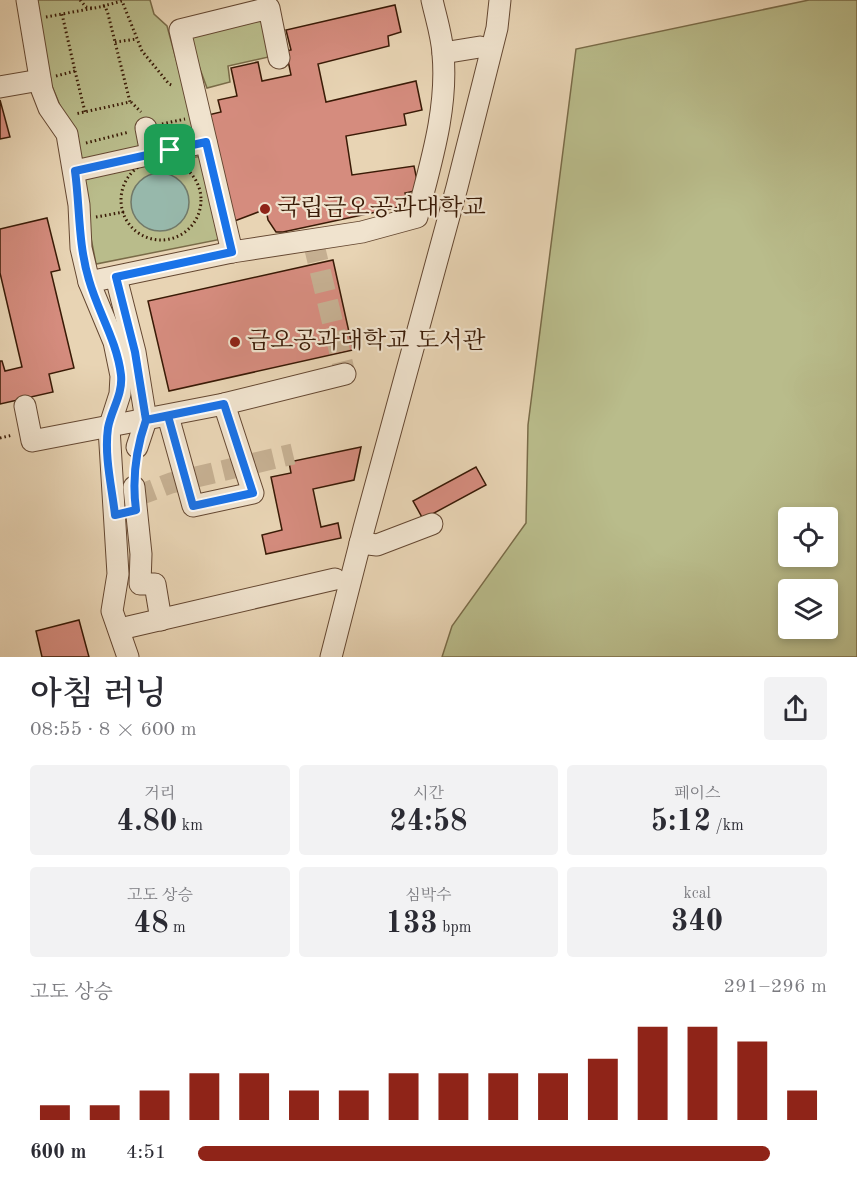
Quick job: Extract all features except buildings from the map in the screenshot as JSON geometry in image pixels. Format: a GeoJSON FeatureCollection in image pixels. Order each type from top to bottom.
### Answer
{"type":"FeatureCollection","features":[{"type":"Feature","properties":{"kind":"street"},"geometry":{"type":"LineString","coordinates":[[89,282],[232,252],[313,241],[417,218],[438,136],[444,82],[443,53],[432,0]]}},
{"type":"Feature","properties":{"kind":"street"},"geometry":{"type":"LineString","coordinates":[[232,252],[180,30],[268,4],[279,58]]}},
{"type":"Feature","properties":{"kind":"street"},"geometry":{"type":"LineString","coordinates":[[331,657],[360,543],[439,259],[501,5]]}},
{"type":"Feature","properties":{"kind":"street"},"geometry":{"type":"LineString","coordinates":[[28,10],[40,80],[49,108],[68,134],[75,171],[81,248],[89,282],[114,342],[121,376],[120,394],[108,428],[118,574],[112,611],[128,657]]}},
{"type":"Feature","properties":{"kind":"street"},"geometry":{"type":"LineString","coordinates":[[443,53],[480,46]]}},
{"type":"Feature","properties":{"kind":"street"},"geometry":{"type":"LineString","coordinates":[[0,87],[40,80]]}},
{"type":"Feature","properties":{"kind":"street"},"geometry":{"type":"LineString","coordinates":[[146,128],[151,154]]}},
{"type":"Feature","properties":{"kind":"street"},"geometry":{"type":"LineString","coordinates":[[438,136],[460,132]]}},
{"type":"Feature","properties":{"kind":"street"},"geometry":{"type":"LineString","coordinates":[[75,171],[206,142]]}},
{"type":"Feature","properties":{"kind":"street"},"geometry":{"type":"LineString","coordinates":[[116,277],[135,352],[146,420],[137,447]]}},
{"type":"Feature","properties":{"kind":"street"},"geometry":{"type":"LineString","coordinates":[[25,406],[32,441],[168,416],[345,374]]}},
{"type":"Feature","properties":{"kind":"street"},"geometry":{"type":"LineString","coordinates":[[168,416],[193,506],[253,493],[224,404]]}},
{"type":"Feature","properties":{"kind":"street"},"geometry":{"type":"LineString","coordinates":[[135,487],[141,554],[140,584],[155,584],[161,620]]}},
{"type":"Feature","properties":{"kind":"street"},"geometry":{"type":"LineString","coordinates":[[115,515],[136,510]]}},
{"type":"Feature","properties":{"kind":"street"},"geometry":{"type":"LineString","coordinates":[[360,543],[377,545],[432,524]]}},
{"type":"Feature","properties":{"kind":"street"},"geometry":{"type":"LineString","coordinates":[[120,629],[335,579]]}},
{"type":"Feature","properties":{"kind":"path"},"geometry":{"type":"LineString","coordinates":[[80,0],[86,7],[97,8],[122,1],[142,51],[169,84],[194,90]]}},
{"type":"Feature","properties":{"kind":"path"},"geometry":{"type":"LineString","coordinates":[[97,8],[105,0]]}},
{"type":"Feature","properties":{"kind":"path"},"geometry":{"type":"LineString","coordinates":[[28,10],[63,14],[105,6],[115,42],[130,102],[56,118]]}},
{"type":"Feature","properties":{"kind":"path"},"geometry":{"type":"LineString","coordinates":[[63,14],[85,112]]}},
{"type":"Feature","properties":{"kind":"path"},"geometry":{"type":"LineString","coordinates":[[115,42],[138,39]]}},
{"type":"Feature","properties":{"kind":"path"},"geometry":{"type":"LineString","coordinates":[[40,80],[75,71]]}},
{"type":"Feature","properties":{"kind":"path"},"geometry":{"type":"LineString","coordinates":[[153,161],[171,162],[186,169],[200,191],[200,209],[193,225],[171,239],[145,237],[131,226],[124,212],[122,201],[126,183],[137,169],[153,161]]}},
{"type":"Feature","properties":{"kind":"path"},"geometry":{"type":"LineString","coordinates":[[80,220],[124,212]]}},
{"type":"Feature","properties":{"kind":"green space"},"geometry":{"type":"Polygon","coordinates":[[[36,0],[150,0],[154,14],[167,26],[197,136],[83,161],[49,79],[36,0]]]}},
{"type":"Feature","properties":{"kind":"green space"},"geometry":{"type":"Polygon","coordinates":[[[809,0],[857,0],[857,657],[442,657],[452,626],[526,523],[528,425],[576,49],[809,0]]]}},
{"type":"Feature","properties":{"kind":"green space"},"geometry":{"type":"Polygon","coordinates":[[[265,12],[273,56],[228,66],[230,82],[207,88],[186,31],[265,12]]]}},
{"type":"Feature","properties":{"kind":"green space"},"geometry":{"type":"Polygon","coordinates":[[[206,156],[222,239],[96,264],[80,181],[153,161],[206,156]]]}},
{"type":"Feature","properties":{"kind":"shaded area"},"geometry":{"type":"Polygon","coordinates":[[[160,173],[176,178],[184,186],[189,202],[184,218],[176,226],[160,231],[144,226],[136,218],[131,202],[136,186],[144,178],[160,173]]]}},
{"type":"Feature","properties":{"kind":"tunnel"},"geometry":{"type":"LineString","coordinates":[[313,241],[345,374]]}},
{"type":"Feature","properties":{"kind":"tunnel"},"geometry":{"type":"LineString","coordinates":[[134,497],[171,483],[293,454]]}},
{"type":"Feature","properties":{"kind":"place","name":"국립금오공과대학교"},"geometry":{"type":"Point","coordinates":[265,209]}},
{"type":"Feature","properties":{"kind":"place","name":"금오공과대학교 도서관"},"geometry":{"type":"Point","coordinates":[235,342]}},
{"type":"Feature","properties":{"kind":"route"},"geometry":{"type":"LineString","coordinates":[[170,150],[75,171],[81,248],[89,282],[114,342],[121,376],[120,394],[108,428],[115,515],[136,510],[134,497],[137,447],[146,420],[224,404],[253,493],[193,506],[168,416],[146,420],[135,352],[116,277],[232,252],[206,142],[170,150]]}}]}
